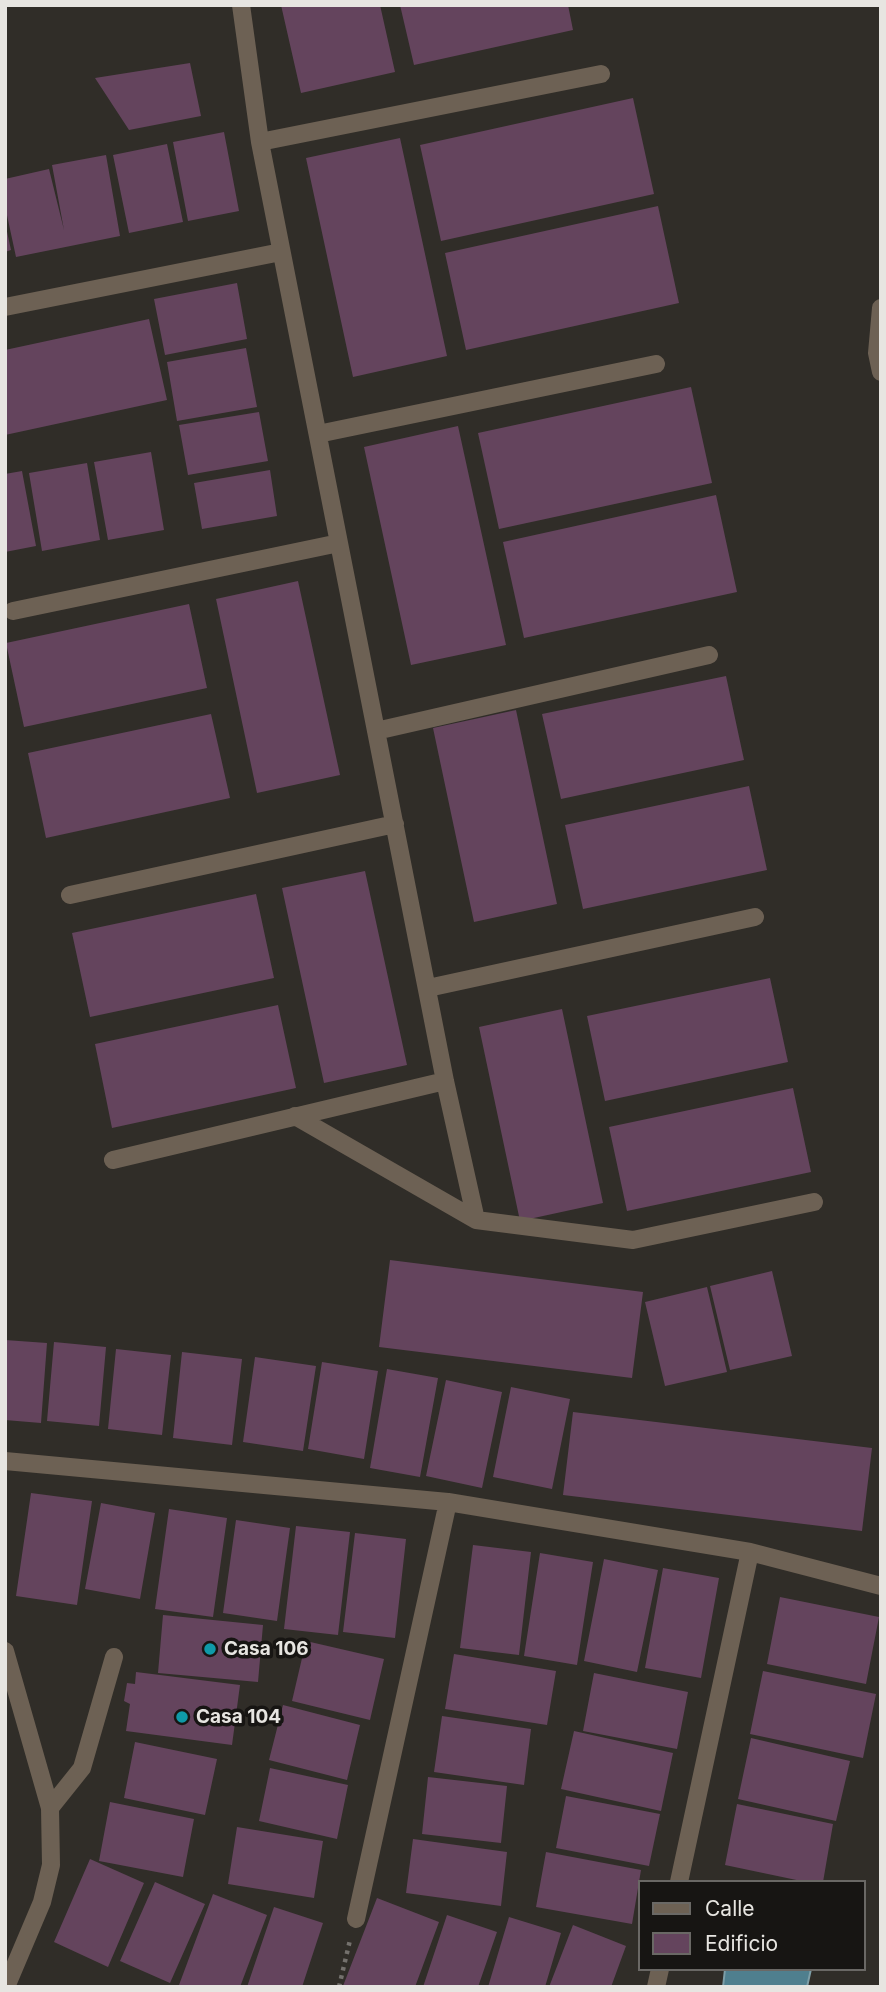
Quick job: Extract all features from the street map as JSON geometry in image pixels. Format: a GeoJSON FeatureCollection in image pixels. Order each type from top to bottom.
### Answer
{"type":"FeatureCollection","features":[{"type":"Feature","properties":{"kind":"street"},"geometry":{"type":"LineString","coordinates":[[241,5],[260,142],[281,252],[445,1081],[476,1220]]}},
{"type":"Feature","properties":{"kind":"street"},"geometry":{"type":"LineString","coordinates":[[260,142],[601,74]]}},
{"type":"Feature","properties":{"kind":"street"},"geometry":{"type":"LineString","coordinates":[[5,307],[281,252]]}},
{"type":"Feature","properties":{"kind":"street"},"geometry":{"type":"LineString","coordinates":[[881,309],[877,353],[881,372]]}},
{"type":"Feature","properties":{"kind":"street"},"geometry":{"type":"LineString","coordinates":[[318,435],[656,364]]}},
{"type":"Feature","properties":{"kind":"street"},"geometry":{"type":"LineString","coordinates":[[13,611],[339,542]]}},
{"type":"Feature","properties":{"kind":"street"},"geometry":{"type":"LineString","coordinates":[[376,731],[709,655]]}},
{"type":"Feature","properties":{"kind":"street"},"geometry":{"type":"LineString","coordinates":[[70,895],[395,824]]}},
{"type":"Feature","properties":{"kind":"street"},"geometry":{"type":"LineString","coordinates":[[428,988],[755,917]]}},
{"type":"Feature","properties":{"kind":"street"},"geometry":{"type":"LineString","coordinates":[[113,1160],[445,1081]]}},
{"type":"Feature","properties":{"kind":"street"},"geometry":{"type":"LineString","coordinates":[[295,1116],[476,1220],[633,1241],[814,1202]]}},
{"type":"Feature","properties":{"kind":"street"},"geometry":{"type":"LineString","coordinates":[[5,1461],[448,1502],[750,1552],[881,1586]]}},
{"type":"Feature","properties":{"kind":"street"},"geometry":{"type":"LineString","coordinates":[[356,1919],[448,1502]]}},
{"type":"Feature","properties":{"kind":"street"},"geometry":{"type":"LineString","coordinates":[[679,1880],[750,1552]]}},
{"type":"Feature","properties":{"kind":"street"},"geometry":{"type":"LineString","coordinates":[[5,1651],[50,1808],[51,1865],[42,1902],[6,1987]]}},
{"type":"Feature","properties":{"kind":"street"},"geometry":{"type":"LineString","coordinates":[[50,1808],[82,1769],[114,1657]]}},
{"type":"Feature","properties":{"kind":"path"},"geometry":{"type":"LineString","coordinates":[[339,1987],[356,1919]]}},
{"type":"Feature","properties":{"kind":"water"},"geometry":{"type":"Polygon","coordinates":[[[725,1971],[811,1971],[807,1987],[723,1987],[725,1971]]]}},
{"type":"Feature","properties":{"kind":"building"},"geometry":{"type":"Polygon","coordinates":[[[281,5],[380,5],[395,72],[301,93],[281,5]]]}},
{"type":"Feature","properties":{"kind":"building"},"geometry":{"type":"Polygon","coordinates":[[[400,5],[568,5],[573,30],[414,65],[400,5]]]}},
{"type":"Feature","properties":{"kind":"building"},"geometry":{"type":"Polygon","coordinates":[[[190,63],[201,116],[129,130],[95,78],[190,63]]]}},
{"type":"Feature","properties":{"kind":"building"},"geometry":{"type":"Polygon","coordinates":[[[633,98],[654,194],[441,241],[420,145],[633,98]]]}},
{"type":"Feature","properties":{"kind":"building"},"geometry":{"type":"Polygon","coordinates":[[[224,132],[239,211],[188,221],[173,142],[224,132]]]}},
{"type":"Feature","properties":{"kind":"building"},"geometry":{"type":"Polygon","coordinates":[[[400,138],[447,356],[353,377],[306,158],[400,138]]]}},
{"type":"Feature","properties":{"kind":"building"},"geometry":{"type":"Polygon","coordinates":[[[167,144],[183,222],[129,233],[113,155],[167,144]]]}},
{"type":"Feature","properties":{"kind":"building"},"geometry":{"type":"Polygon","coordinates":[[[106,155],[120,236],[16,257],[5,206],[5,179],[49,169],[64,230],[52,165],[106,155]]]}},
{"type":"Feature","properties":{"kind":"building"},"geometry":{"type":"Polygon","coordinates":[[[658,206],[679,303],[466,350],[445,253],[658,206]]]}},
{"type":"Feature","properties":{"kind":"building"},"geometry":{"type":"Polygon","coordinates":[[[5,228],[11,250],[5,252],[5,228]]]}},
{"type":"Feature","properties":{"kind":"building"},"geometry":{"type":"Polygon","coordinates":[[[237,283],[247,339],[165,355],[154,299],[237,283]]]}},
{"type":"Feature","properties":{"kind":"building"},"geometry":{"type":"Polygon","coordinates":[[[149,319],[167,400],[5,435],[5,350],[149,319]]]}},
{"type":"Feature","properties":{"kind":"building"},"geometry":{"type":"Polygon","coordinates":[[[246,348],[257,407],[177,421],[167,362],[246,348]]]}},
{"type":"Feature","properties":{"kind":"building"},"geometry":{"type":"Polygon","coordinates":[[[691,387],[712,483],[499,529],[478,433],[691,387]]]}},
{"type":"Feature","properties":{"kind":"building"},"geometry":{"type":"Polygon","coordinates":[[[259,412],[268,461],[188,475],[179,425],[259,412]]]}},
{"type":"Feature","properties":{"kind":"building"},"geometry":{"type":"Polygon","coordinates":[[[458,426],[506,645],[411,665],[364,447],[458,426]]]}},
{"type":"Feature","properties":{"kind":"building"},"geometry":{"type":"Polygon","coordinates":[[[151,452],[164,530],[108,540],[94,462],[151,452]]]}},
{"type":"Feature","properties":{"kind":"building"},"geometry":{"type":"Polygon","coordinates":[[[87,463],[100,540],[42,551],[29,473],[87,463]]]}},
{"type":"Feature","properties":{"kind":"building"},"geometry":{"type":"Polygon","coordinates":[[[270,470],[277,516],[202,529],[194,483],[270,470]]]}},
{"type":"Feature","properties":{"kind":"building"},"geometry":{"type":"Polygon","coordinates":[[[22,471],[36,546],[5,552],[5,474],[22,471]]]}},
{"type":"Feature","properties":{"kind":"building"},"geometry":{"type":"Polygon","coordinates":[[[716,495],[737,592],[524,638],[503,542],[716,495]]]}},
{"type":"Feature","properties":{"kind":"building"},"geometry":{"type":"Polygon","coordinates":[[[298,581],[340,775],[257,793],[216,599],[298,581]]]}},
{"type":"Feature","properties":{"kind":"building"},"geometry":{"type":"Polygon","coordinates":[[[189,604],[207,688],[24,727],[6,643],[189,604]]]}},
{"type":"Feature","properties":{"kind":"building"},"geometry":{"type":"Polygon","coordinates":[[[726,676],[744,760],[561,799],[542,714],[726,676]]]}},
{"type":"Feature","properties":{"kind":"building"},"geometry":{"type":"Polygon","coordinates":[[[516,710],[557,904],[474,922],[433,728],[516,710]]]}},
{"type":"Feature","properties":{"kind":"building"},"geometry":{"type":"Polygon","coordinates":[[[211,714],[230,798],[46,838],[28,753],[211,714]]]}},
{"type":"Feature","properties":{"kind":"building"},"geometry":{"type":"Polygon","coordinates":[[[749,786],[767,870],[583,909],[565,825],[749,786]]]}},
{"type":"Feature","properties":{"kind":"building"},"geometry":{"type":"Polygon","coordinates":[[[365,871],[407,1065],[324,1083],[282,888],[365,871]]]}},
{"type":"Feature","properties":{"kind":"building"},"geometry":{"type":"Polygon","coordinates":[[[256,894],[274,978],[90,1017],[72,933],[256,894]]]}},
{"type":"Feature","properties":{"kind":"building"},"geometry":{"type":"Polygon","coordinates":[[[770,978],[788,1062],[605,1101],[587,1016],[770,978]]]}},
{"type":"Feature","properties":{"kind":"building"},"geometry":{"type":"Polygon","coordinates":[[[278,1005],[296,1088],[112,1128],[95,1044],[278,1005]]]}},
{"type":"Feature","properties":{"kind":"building"},"geometry":{"type":"Polygon","coordinates":[[[562,1009],[603,1203],[520,1221],[479,1027],[562,1009]]]}},
{"type":"Feature","properties":{"kind":"building"},"geometry":{"type":"Polygon","coordinates":[[[793,1088],[811,1172],[627,1211],[609,1127],[793,1088]]]}},
{"type":"Feature","properties":{"kind":"building"},"geometry":{"type":"Polygon","coordinates":[[[390,1260],[643,1292],[632,1378],[379,1347],[390,1260]]]}},
{"type":"Feature","properties":{"kind":"building"},"geometry":{"type":"Polygon","coordinates":[[[772,1271],[792,1356],[730,1370],[710,1286],[772,1271]]]}},
{"type":"Feature","properties":{"kind":"building"},"geometry":{"type":"Polygon","coordinates":[[[707,1287],[727,1372],[665,1386],[645,1302],[707,1287]]]}},
{"type":"Feature","properties":{"kind":"building"},"geometry":{"type":"Polygon","coordinates":[[[5,1340],[47,1343],[41,1423],[5,1420],[5,1340]]]}},
{"type":"Feature","properties":{"kind":"building"},"geometry":{"type":"Polygon","coordinates":[[[54,1342],[106,1347],[99,1426],[47,1421],[54,1342]]]}},
{"type":"Feature","properties":{"kind":"building"},"geometry":{"type":"Polygon","coordinates":[[[116,1349],[171,1355],[162,1435],[108,1429],[116,1349]]]}},
{"type":"Feature","properties":{"kind":"building"},"geometry":{"type":"Polygon","coordinates":[[[182,1352],[242,1359],[232,1445],[173,1438],[182,1352]]]}},
{"type":"Feature","properties":{"kind":"building"},"geometry":{"type":"Polygon","coordinates":[[[255,1357],[316,1366],[303,1451],[243,1442],[255,1357]]]}},
{"type":"Feature","properties":{"kind":"building"},"geometry":{"type":"Polygon","coordinates":[[[322,1362],[378,1371],[364,1459],[308,1449],[322,1362]]]}},
{"type":"Feature","properties":{"kind":"building"},"geometry":{"type":"Polygon","coordinates":[[[387,1369],[438,1378],[420,1477],[370,1468],[387,1369]]]}},
{"type":"Feature","properties":{"kind":"building"},"geometry":{"type":"Polygon","coordinates":[[[446,1380],[502,1392],[482,1488],[426,1476],[446,1380]]]}},
{"type":"Feature","properties":{"kind":"building"},"geometry":{"type":"Polygon","coordinates":[[[511,1387],[570,1399],[552,1489],[493,1477],[511,1387]]]}},
{"type":"Feature","properties":{"kind":"building"},"geometry":{"type":"Polygon","coordinates":[[[573,1412],[872,1448],[862,1531],[563,1495],[573,1412]]]}},
{"type":"Feature","properties":{"kind":"building"},"geometry":{"type":"Polygon","coordinates":[[[31,1493],[92,1501],[77,1605],[16,1596],[31,1493]]]}},
{"type":"Feature","properties":{"kind":"building"},"geometry":{"type":"Polygon","coordinates":[[[101,1503],[155,1513],[140,1599],[85,1589],[101,1503]]]}},
{"type":"Feature","properties":{"kind":"building"},"geometry":{"type":"Polygon","coordinates":[[[169,1509],[227,1518],[213,1617],[155,1609],[169,1509]]]}},
{"type":"Feature","properties":{"kind":"building"},"geometry":{"type":"Polygon","coordinates":[[[236,1520],[290,1528],[277,1621],[223,1613],[236,1520]]]}},
{"type":"Feature","properties":{"kind":"building"},"geometry":{"type":"Polygon","coordinates":[[[296,1526],[350,1532],[338,1635],[284,1629],[296,1526]]]}},
{"type":"Feature","properties":{"kind":"building"},"geometry":{"type":"Polygon","coordinates":[[[355,1533],[406,1539],[395,1638],[343,1632],[355,1533]]]}},
{"type":"Feature","properties":{"kind":"building"},"geometry":{"type":"Polygon","coordinates":[[[473,1545],[531,1552],[519,1655],[460,1648],[473,1545]]]}},
{"type":"Feature","properties":{"kind":"building"},"geometry":{"type":"Polygon","coordinates":[[[540,1553],[593,1562],[577,1665],[524,1656],[540,1553]]]}},
{"type":"Feature","properties":{"kind":"building"},"geometry":{"type":"Polygon","coordinates":[[[604,1559],[658,1570],[637,1672],[584,1661],[604,1559]]]}},
{"type":"Feature","properties":{"kind":"building"},"geometry":{"type":"Polygon","coordinates":[[[663,1568],[719,1578],[701,1678],[645,1668],[663,1568]]]}},
{"type":"Feature","properties":{"kind":"building"},"geometry":{"type":"Polygon","coordinates":[[[780,1597],[879,1617],[866,1684],[767,1664],[780,1597]]]}},
{"type":"Feature","properties":{"kind":"building","name":"Casa 106"},"geometry":{"type":"Polygon","coordinates":[[[163,1615],[263,1625],[258,1682],[158,1673],[163,1615]]]}},
{"type":"Feature","properties":{"kind":"building"},"geometry":{"type":"Polygon","coordinates":[[[306,1641],[384,1659],[370,1720],[292,1701],[306,1641]]]}},
{"type":"Feature","properties":{"kind":"building"},"geometry":{"type":"Polygon","coordinates":[[[454,1654],[556,1671],[547,1725],[445,1709],[454,1654]]]}},
{"type":"Feature","properties":{"kind":"building"},"geometry":{"type":"Polygon","coordinates":[[[763,1671],[876,1694],[863,1758],[750,1734],[763,1671]]]}},
{"type":"Feature","properties":{"kind":"building","name":"Casa 104"},"geometry":{"type":"Polygon","coordinates":[[[136,1672],[240,1685],[232,1745],[126,1731],[130,1704],[124,1701],[127,1683],[135,1684],[136,1672]]]}},
{"type":"Feature","properties":{"kind":"building"},"geometry":{"type":"Polygon","coordinates":[[[594,1673],[688,1692],[677,1749],[583,1731],[594,1673]]]}},
{"type":"Feature","properties":{"kind":"building"},"geometry":{"type":"Polygon","coordinates":[[[283,1705],[360,1725],[347,1780],[269,1760],[283,1705]]]}},
{"type":"Feature","properties":{"kind":"building"},"geometry":{"type":"Polygon","coordinates":[[[442,1716],[531,1729],[524,1785],[434,1772],[442,1716]]]}},
{"type":"Feature","properties":{"kind":"building"},"geometry":{"type":"Polygon","coordinates":[[[574,1731],[673,1753],[661,1811],[561,1789],[574,1731]]]}},
{"type":"Feature","properties":{"kind":"building"},"geometry":{"type":"Polygon","coordinates":[[[751,1738],[850,1761],[836,1821],[738,1799],[751,1738]]]}},
{"type":"Feature","properties":{"kind":"building"},"geometry":{"type":"Polygon","coordinates":[[[135,1742],[217,1759],[205,1815],[124,1798],[135,1742]]]}},
{"type":"Feature","properties":{"kind":"building"},"geometry":{"type":"Polygon","coordinates":[[[270,1768],[348,1785],[337,1839],[259,1821],[270,1768]]]}},
{"type":"Feature","properties":{"kind":"building"},"geometry":{"type":"Polygon","coordinates":[[[428,1777],[507,1786],[501,1843],[422,1834],[428,1777]]]}},
{"type":"Feature","properties":{"kind":"building"},"geometry":{"type":"Polygon","coordinates":[[[566,1796],[660,1814],[649,1866],[556,1848],[566,1796]]]}},
{"type":"Feature","properties":{"kind":"building"},"geometry":{"type":"Polygon","coordinates":[[[110,1802],[194,1819],[183,1877],[99,1861],[110,1802]]]}},
{"type":"Feature","properties":{"kind":"building"},"geometry":{"type":"Polygon","coordinates":[[[737,1804],[833,1824],[823,1880],[796,1880],[725,1865],[737,1804]]]}},
{"type":"Feature","properties":{"kind":"building"},"geometry":{"type":"Polygon","coordinates":[[[237,1827],[323,1841],[314,1898],[228,1884],[237,1827]]]}},
{"type":"Feature","properties":{"kind":"building"},"geometry":{"type":"Polygon","coordinates":[[[413,1839],[507,1852],[501,1906],[406,1893],[413,1839]]]}},
{"type":"Feature","properties":{"kind":"building"},"geometry":{"type":"Polygon","coordinates":[[[546,1852],[641,1870],[632,1924],[536,1907],[546,1852]]]}},
{"type":"Feature","properties":{"kind":"building"},"geometry":{"type":"Polygon","coordinates":[[[90,1859],[144,1883],[108,1967],[54,1942],[90,1859]]]}},
{"type":"Feature","properties":{"kind":"building"},"geometry":{"type":"Polygon","coordinates":[[[155,1882],[205,1904],[170,1983],[120,1961],[155,1882]]]}},
{"type":"Feature","properties":{"kind":"building"},"geometry":{"type":"Polygon","coordinates":[[[213,1894],[267,1915],[240,1987],[179,1985],[213,1894]]]}},
{"type":"Feature","properties":{"kind":"building"},"geometry":{"type":"Polygon","coordinates":[[[377,1898],[439,1922],[415,1987],[343,1986],[377,1898]]]}},
{"type":"Feature","properties":{"kind":"building"},"geometry":{"type":"Polygon","coordinates":[[[274,1907],[323,1923],[302,1987],[247,1987],[274,1907]]]}},
{"type":"Feature","properties":{"kind":"building"},"geometry":{"type":"Polygon","coordinates":[[[447,1915],[497,1932],[478,1987],[423,1987],[447,1915]]]}},
{"type":"Feature","properties":{"kind":"building"},"geometry":{"type":"Polygon","coordinates":[[[509,1917],[561,1933],[545,1987],[488,1987],[509,1917]]]}},
{"type":"Feature","properties":{"kind":"building"},"geometry":{"type":"Polygon","coordinates":[[[573,1925],[626,1946],[611,1987],[549,1987],[573,1925]]]}},
{"type":"Feature","properties":{"kind":"place","name":"Casa 106"},"geometry":{"type":"Point","coordinates":[210,1649]}},
{"type":"Feature","properties":{"kind":"place","name":"Casa 104"},"geometry":{"type":"Point","coordinates":[182,1717]}}]}
